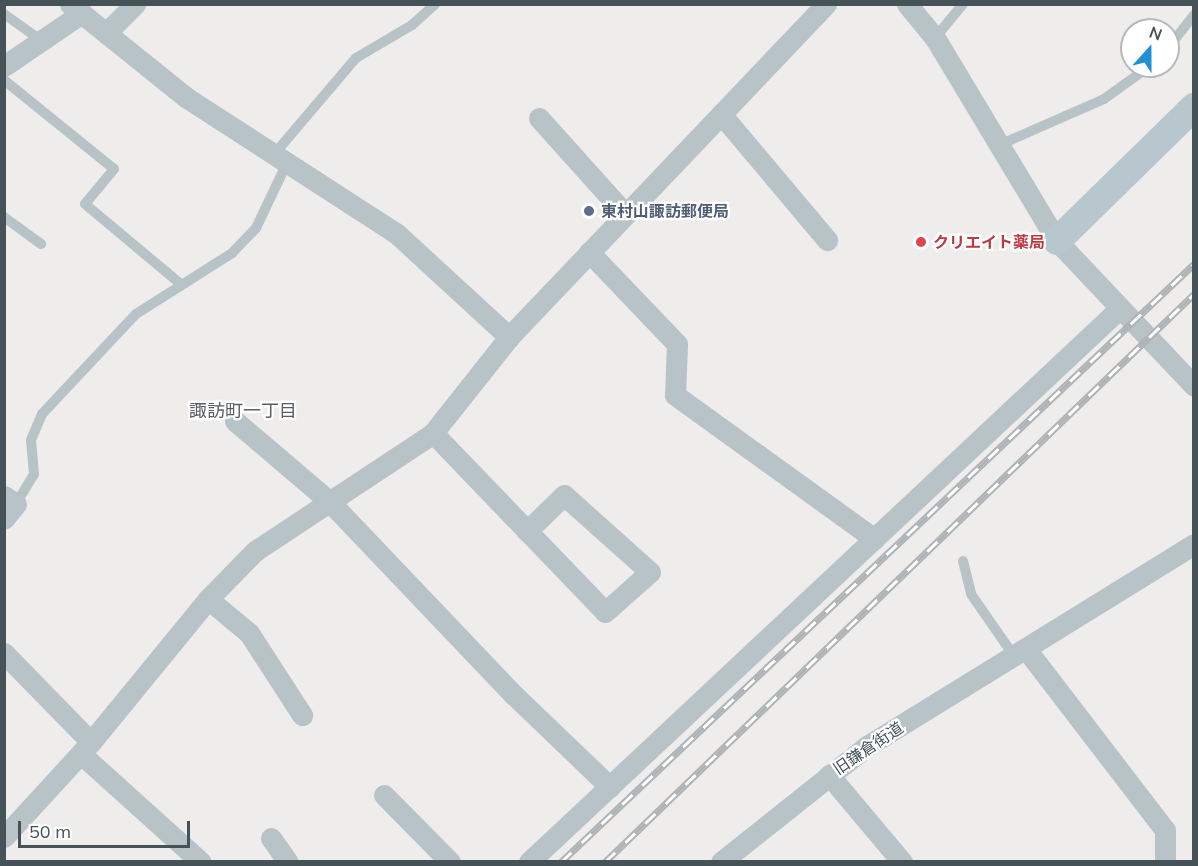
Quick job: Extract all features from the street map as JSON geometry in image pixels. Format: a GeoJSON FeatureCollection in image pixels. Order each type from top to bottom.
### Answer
{"type":"FeatureCollection","features":[{"type":"Feature","properties":{"kind":"street"},"geometry":{"type":"LineString","coordinates":[[107,32],[135,4]]}},
{"type":"Feature","properties":{"kind":"street"},"geometry":{"type":"LineString","coordinates":[[4,837],[86,748],[208,599],[255,551],[433,433],[509,338],[826,4]]}},
{"type":"Feature","properties":{"kind":"street"},"geometry":{"type":"LineString","coordinates":[[907,4],[935,38],[1057,241],[1118,310],[1194,386]]}},
{"type":"Feature","properties":{"kind":"street"},"geometry":{"type":"LineString","coordinates":[[4,66],[42,41],[76,9],[187,98],[282,156],[396,233],[509,338]]}},
{"type":"Feature","properties":{"kind":"street"},"geometry":{"type":"LineString","coordinates":[[1057,241],[1194,107]]}},
{"type":"Feature","properties":{"kind":"street"},"geometry":{"type":"LineString","coordinates":[[721,114],[827,240]]}},
{"type":"Feature","properties":{"kind":"street"},"geometry":{"type":"LineString","coordinates":[[539,118],[625,214]]}},
{"type":"Feature","properties":{"kind":"street"},"geometry":{"type":"LineString","coordinates":[[589,252],[677,344],[675,395],[875,539]]}},
{"type":"Feature","properties":{"kind":"street"},"geometry":{"type":"LineString","coordinates":[[529,861],[1118,310]]}},
{"type":"Feature","properties":{"kind":"street"},"geometry":{"type":"LineString","coordinates":[[235,421],[328,501],[610,787]]}},
{"type":"Feature","properties":{"kind":"street"},"geometry":{"type":"LineString","coordinates":[[433,433],[527,531],[605,612],[650,572],[564,495],[527,531]]}},
{"type":"Feature","properties":{"kind":"street","name":"旧鎌倉街道"},"geometry":{"type":"LineString","coordinates":[[736,857],[829,775],[1194,544]]}},
{"type":"Feature","properties":{"kind":"street"},"geometry":{"type":"LineString","coordinates":[[208,599],[249,633],[302,715]]}},
{"type":"Feature","properties":{"kind":"street"},"geometry":{"type":"LineString","coordinates":[[1020,652],[1165,830],[1166,861]]}},
{"type":"Feature","properties":{"kind":"street"},"geometry":{"type":"LineString","coordinates":[[4,653],[86,748],[201,861]]}},
{"type":"Feature","properties":{"kind":"street"},"geometry":{"type":"LineString","coordinates":[[829,775],[902,861]]}},
{"type":"Feature","properties":{"kind":"street"},"geometry":{"type":"LineString","coordinates":[[384,795],[450,861]]}},
{"type":"Feature","properties":{"kind":"street"},"geometry":{"type":"LineString","coordinates":[[271,838],[288,861]]}},
{"type":"Feature","properties":{"kind":"lane"},"geometry":{"type":"LineString","coordinates":[[935,38],[963,4]]}},
{"type":"Feature","properties":{"kind":"lane"},"geometry":{"type":"LineString","coordinates":[[8,506],[34,474],[31,440],[42,414],[136,314],[232,253],[256,228],[282,156],[356,58],[412,25],[434,5]]}},
{"type":"Feature","properties":{"kind":"lane"},"geometry":{"type":"LineString","coordinates":[[4,14],[42,41]]}},
{"type":"Feature","properties":{"kind":"lane"},"geometry":{"type":"LineString","coordinates":[[1180,33],[1194,15]]}},
{"type":"Feature","properties":{"kind":"lane"},"geometry":{"type":"LineString","coordinates":[[998,146],[1104,99],[1133,78]]}},
{"type":"Feature","properties":{"kind":"lane"},"geometry":{"type":"LineString","coordinates":[[4,80],[114,169],[85,204],[182,285]]}},
{"type":"Feature","properties":{"kind":"lane"},"geometry":{"type":"LineString","coordinates":[[4,217],[40,244]]}},
{"type":"Feature","properties":{"kind":"lane"},"geometry":{"type":"LineString","coordinates":[[963,561],[971,594],[1020,652]]}},
{"type":"Feature","properties":{"kind":"railway"},"geometry":{"type":"LineString","coordinates":[[561,862],[1194,264]]}},
{"type":"Feature","properties":{"kind":"railway"},"geometry":{"type":"LineString","coordinates":[[605,862],[1194,294]]}},
{"type":"Feature","properties":{"kind":"place","name":"東村山諏訪郵便局"},"geometry":{"type":"Point","coordinates":[589,211]}},
{"type":"Feature","properties":{"kind":"place","name":"クリエイト薬局"},"geometry":{"type":"Point","coordinates":[921,242]}},
{"type":"Feature","properties":{"kind":"district","name":"諏訪町一丁目"},"geometry":{"type":"Point","coordinates":[243,411]}}]}
